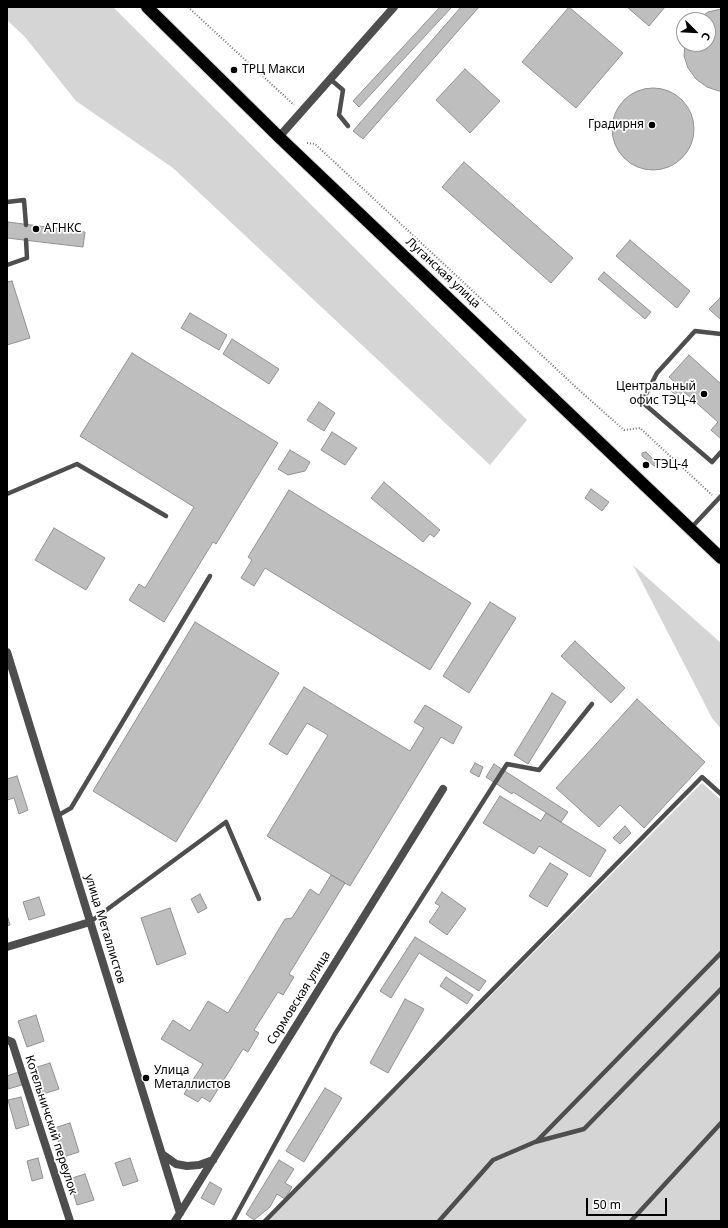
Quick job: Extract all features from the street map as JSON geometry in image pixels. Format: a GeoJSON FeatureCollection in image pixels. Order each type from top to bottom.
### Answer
{"type":"FeatureCollection","features":[{"type":"Feature","properties":{"kind":"highway","name":"Луганская улица"},"geometry":{"type":"LineString","coordinates":[[147,7],[279,137],[721,558]]}},
{"type":"Feature","properties":{"kind":"street"},"geometry":{"type":"LineString","coordinates":[[279,137],[394,7]]}},
{"type":"Feature","properties":{"kind":"street","name":"улица Металлистов"},"geometry":{"type":"LineString","coordinates":[[7,652],[180,1213]]}},
{"type":"Feature","properties":{"kind":"street","name":"Сормовская улица"},"geometry":{"type":"LineString","coordinates":[[175,1221],[443,789]]}},
{"type":"Feature","properties":{"kind":"street"},"geometry":{"type":"LineString","coordinates":[[7,947],[90,922]]}},
{"type":"Feature","properties":{"kind":"street","name":"Котельничский переулок"},"geometry":{"type":"LineString","coordinates":[[7,1040],[12,1042],[70,1221]]}},
{"type":"Feature","properties":{"kind":"street"},"geometry":{"type":"LineString","coordinates":[[162,1154],[176,1164],[188,1166],[199,1165],[213,1160]]}},
{"type":"Feature","properties":{"kind":"lane"},"geometry":{"type":"LineString","coordinates":[[330,79],[342,90],[339,115],[348,126]]}},
{"type":"Feature","properties":{"kind":"lane"},"geometry":{"type":"LineString","coordinates":[[7,202],[24,200],[26,225]]}},
{"type":"Feature","properties":{"kind":"lane"},"geometry":{"type":"LineString","coordinates":[[7,265],[27,258],[26,240]]}},
{"type":"Feature","properties":{"kind":"lane"},"geometry":{"type":"LineString","coordinates":[[721,334],[695,332],[657,373],[642,402],[712,462],[721,452]]}},
{"type":"Feature","properties":{"kind":"lane"},"geometry":{"type":"LineString","coordinates":[[7,494],[77,464],[166,516]]}},
{"type":"Feature","properties":{"kind":"lane"},"geometry":{"type":"LineString","coordinates":[[691,528],[721,496]]}},
{"type":"Feature","properties":{"kind":"lane"},"geometry":{"type":"LineString","coordinates":[[57,816],[71,808],[75,802],[210,576]]}},
{"type":"Feature","properties":{"kind":"lane"},"geometry":{"type":"LineString","coordinates":[[233,1221],[335,1034],[507,764],[539,770],[592,704]]}},
{"type":"Feature","properties":{"kind":"lane"},"geometry":{"type":"LineString","coordinates":[[265,1221],[702,777],[721,794]]}},
{"type":"Feature","properties":{"kind":"lane"},"geometry":{"type":"LineString","coordinates":[[90,922],[226,822],[259,899]]}},
{"type":"Feature","properties":{"kind":"lane"},"geometry":{"type":"LineString","coordinates":[[535,1142],[721,953]]}},
{"type":"Feature","properties":{"kind":"lane"},"geometry":{"type":"LineString","coordinates":[[439,1221],[493,1160],[535,1142],[584,1130],[721,989]]}},
{"type":"Feature","properties":{"kind":"lane"},"geometry":{"type":"LineString","coordinates":[[631,1221],[721,1123]]}},
{"type":"Feature","properties":{"kind":"path"},"geometry":{"type":"LineString","coordinates":[[188,7],[301,112]]}},
{"type":"Feature","properties":{"kind":"path"},"geometry":{"type":"LineString","coordinates":[[307,143],[315,144],[624,430],[640,428],[713,496]]}},
{"type":"Feature","properties":{"kind":"shaded area"},"geometry":{"type":"Polygon","coordinates":[[[7,7],[113,7],[527,420],[490,465],[173,168],[76,101],[25,37],[7,20],[7,7]]]}},
{"type":"Feature","properties":{"kind":"shaded area"},"geometry":{"type":"Polygon","coordinates":[[[633,565],[721,643],[721,729],[712,718],[633,565]]]}},
{"type":"Feature","properties":{"kind":"shaded area"},"geometry":{"type":"Polygon","coordinates":[[[702,783],[721,800],[721,1221],[267,1221],[702,783]]]}},
{"type":"Feature","properties":{"kind":"building"},"geometry":{"type":"Polygon","coordinates":[[[440,7],[452,7],[359,107],[353,101],[440,7]]]}},
{"type":"Feature","properties":{"kind":"building"},"geometry":{"type":"Polygon","coordinates":[[[461,7],[479,7],[363,139],[353,131],[461,7]]]}},
{"type":"Feature","properties":{"kind":"building","name":"Градирня"},"geometry":{"type":"Polygon","coordinates":[[[569,7],[623,53],[576,108],[522,62],[569,7]]]}},
{"type":"Feature","properties":{"kind":"building"},"geometry":{"type":"Polygon","coordinates":[[[627,7],[665,7],[649,26],[627,7]]]}},
{"type":"Feature","properties":{"kind":"building"},"geometry":{"type":"Polygon","coordinates":[[[721,9],[721,91],[707,87],[696,79],[688,68],[684,56],[684,52],[716,52],[716,12],[708,12],[721,9]]]}},
{"type":"Feature","properties":{"kind":"building"},"geometry":{"type":"Polygon","coordinates":[[[465,69],[500,101],[470,133],[436,100],[465,69]]]}},
{"type":"Feature","properties":{"kind":"building","name":"Градирня"},"geometry":{"type":"Polygon","coordinates":[[[653,88],[669,91],[682,100],[691,113],[694,129],[691,145],[682,158],[669,167],[653,170],[637,167],[624,158],[615,145],[612,129],[615,113],[624,100],[637,91],[653,88]]]}},
{"type":"Feature","properties":{"kind":"building"},"geometry":{"type":"Polygon","coordinates":[[[464,162],[573,258],[551,283],[442,187],[464,162]]]}},
{"type":"Feature","properties":{"kind":"building"},"geometry":{"type":"Polygon","coordinates":[[[8,222],[85,232],[83,247],[7,238],[8,222]]]}},
{"type":"Feature","properties":{"kind":"building"},"geometry":{"type":"Polygon","coordinates":[[[630,240],[690,291],[677,308],[616,256],[630,240]]]}},
{"type":"Feature","properties":{"kind":"building"},"geometry":{"type":"Polygon","coordinates":[[[604,272],[651,312],[645,319],[598,279],[604,272]]]}},
{"type":"Feature","properties":{"kind":"building"},"geometry":{"type":"Polygon","coordinates":[[[12,281],[30,338],[7,345],[7,282],[12,281]]]}},
{"type":"Feature","properties":{"kind":"building"},"geometry":{"type":"Polygon","coordinates":[[[720,298],[721,299],[721,320],[709,309],[720,298]]]}},
{"type":"Feature","properties":{"kind":"building"},"geometry":{"type":"Polygon","coordinates":[[[190,313],[227,335],[219,350],[181,328],[190,313]]]}},
{"type":"Feature","properties":{"kind":"building"},"geometry":{"type":"Polygon","coordinates":[[[232,339],[279,369],[269,384],[223,354],[232,339]]]}},
{"type":"Feature","properties":{"kind":"building"},"geometry":{"type":"Polygon","coordinates":[[[132,353],[278,443],[216,544],[213,542],[164,622],[129,600],[139,584],[145,588],[194,507],[80,436],[132,353]]]}},
{"type":"Feature","properties":{"kind":"building","name":"Центральный офис ТЭЦ-4"},"geometry":{"type":"Polygon","coordinates":[[[689,355],[721,384],[721,439],[711,430],[718,422],[683,391],[678,397],[670,390],[673,387],[677,391],[680,387],[669,377],[689,355]]]}},
{"type":"Feature","properties":{"kind":"building"},"geometry":{"type":"Polygon","coordinates":[[[319,402],[335,413],[324,431],[307,420],[319,402]]]}},
{"type":"Feature","properties":{"kind":"building"},"geometry":{"type":"Polygon","coordinates":[[[332,432],[357,448],[345,465],[321,450],[332,432]]]}},
{"type":"Feature","properties":{"kind":"building"},"geometry":{"type":"Polygon","coordinates":[[[290,450],[310,462],[305,471],[288,475],[278,469],[290,450]]]}},
{"type":"Feature","properties":{"kind":"building"},"geometry":{"type":"Polygon","coordinates":[[[646,452],[658,466],[654,466],[642,456],[642,453],[646,452]]]}},
{"type":"Feature","properties":{"kind":"building"},"geometry":{"type":"Polygon","coordinates":[[[384,482],[440,530],[434,537],[430,534],[423,542],[371,498],[384,482]]]}},
{"type":"Feature","properties":{"kind":"building"},"geometry":{"type":"Polygon","coordinates":[[[591,489],[609,502],[602,511],[585,498],[591,489]]]}},
{"type":"Feature","properties":{"kind":"building"},"geometry":{"type":"Polygon","coordinates":[[[289,490],[471,603],[430,670],[265,568],[254,586],[241,578],[252,560],[248,557],[289,490]]]}},
{"type":"Feature","properties":{"kind":"building"},"geometry":{"type":"Polygon","coordinates":[[[54,528],[105,558],[86,590],[35,560],[54,528]]]}},
{"type":"Feature","properties":{"kind":"building"},"geometry":{"type":"Polygon","coordinates":[[[490,602],[516,618],[469,693],[443,676],[490,602]]]}},
{"type":"Feature","properties":{"kind":"building"},"geometry":{"type":"Polygon","coordinates":[[[195,622],[279,673],[176,842],[93,791],[195,622]]]}},
{"type":"Feature","properties":{"kind":"building"},"geometry":{"type":"Polygon","coordinates":[[[575,641],[625,688],[611,703],[561,656],[575,641]]]}},
{"type":"Feature","properties":{"kind":"building"},"geometry":{"type":"Polygon","coordinates":[[[304,687],[410,751],[424,728],[414,722],[425,705],[462,727],[453,744],[441,737],[350,886],[267,836],[328,735],[307,723],[287,755],[269,744],[304,687]]]}},
{"type":"Feature","properties":{"kind":"building"},"geometry":{"type":"Polygon","coordinates":[[[552,693],[566,702],[528,764],[514,755],[552,693]]]}},
{"type":"Feature","properties":{"kind":"building"},"geometry":{"type":"Polygon","coordinates":[[[637,699],[705,762],[644,828],[620,805],[599,827],[556,788],[637,699]]]}},
{"type":"Feature","properties":{"kind":"building"},"geometry":{"type":"Polygon","coordinates":[[[475,763],[483,767],[479,777],[470,772],[475,763]]]}},
{"type":"Feature","properties":{"kind":"building"},"geometry":{"type":"Polygon","coordinates":[[[494,764],[568,812],[561,822],[513,792],[512,794],[486,777],[494,764]]]}},
{"type":"Feature","properties":{"kind":"building"},"geometry":{"type":"Polygon","coordinates":[[[17,776],[28,810],[19,814],[14,798],[7,800],[7,779],[17,776]]]}},
{"type":"Feature","properties":{"kind":"building"},"geometry":{"type":"Polygon","coordinates":[[[500,796],[541,821],[546,813],[606,850],[590,877],[539,846],[534,854],[483,823],[500,796]]]}},
{"type":"Feature","properties":{"kind":"building"},"geometry":{"type":"Polygon","coordinates":[[[625,826],[631,833],[620,844],[613,838],[625,826]]]}},
{"type":"Feature","properties":{"kind":"building"},"geometry":{"type":"Polygon","coordinates":[[[550,863],[568,874],[547,907],[529,896],[550,863]]]}},
{"type":"Feature","properties":{"kind":"building"},"geometry":{"type":"Polygon","coordinates":[[[331,875],[345,883],[289,974],[294,977],[283,995],[278,992],[254,1030],[259,1033],[248,1052],[243,1049],[210,1102],[202,1097],[198,1102],[184,1094],[203,1064],[161,1039],[173,1020],[190,1031],[208,1001],[228,1013],[285,919],[292,918],[310,889],[319,895],[331,875]]]}},
{"type":"Feature","properties":{"kind":"building"},"geometry":{"type":"Polygon","coordinates":[[[442,892],[466,909],[447,935],[429,922],[440,906],[435,903],[442,892]]]}},
{"type":"Feature","properties":{"kind":"building"},"geometry":{"type":"Polygon","coordinates":[[[200,894],[207,908],[198,913],[191,899],[200,894]]]}},
{"type":"Feature","properties":{"kind":"building"},"geometry":{"type":"Polygon","coordinates":[[[39,897],[45,915],[29,920],[23,902],[39,897]]]}},
{"type":"Feature","properties":{"kind":"building"},"geometry":{"type":"Polygon","coordinates":[[[170,908],[186,954],[157,965],[141,918],[170,908]]]}},
{"type":"Feature","properties":{"kind":"building"},"geometry":{"type":"Polygon","coordinates":[[[7,915],[10,925],[7,926],[7,915]]]}},
{"type":"Feature","properties":{"kind":"building"},"geometry":{"type":"Polygon","coordinates":[[[415,937],[486,981],[479,991],[419,953],[391,998],[380,991],[415,937]]]}},
{"type":"Feature","properties":{"kind":"building"},"geometry":{"type":"Polygon","coordinates":[[[446,977],[473,995],[467,1004],[440,986],[446,977]]]}},
{"type":"Feature","properties":{"kind":"building"},"geometry":{"type":"Polygon","coordinates":[[[405,999],[424,1009],[388,1073],[370,1063],[405,999]]]}},
{"type":"Feature","properties":{"kind":"building"},"geometry":{"type":"Polygon","coordinates":[[[36,1015],[44,1041],[27,1047],[18,1021],[36,1015]]]}},
{"type":"Feature","properties":{"kind":"building"},"geometry":{"type":"Polygon","coordinates":[[[50,1063],[59,1089],[43,1094],[34,1068],[50,1063]]]}},
{"type":"Feature","properties":{"kind":"building"},"geometry":{"type":"Polygon","coordinates":[[[19,1072],[22,1085],[8,1089],[7,1076],[19,1072]]]}},
{"type":"Feature","properties":{"kind":"building"},"geometry":{"type":"Polygon","coordinates":[[[325,1088],[342,1098],[304,1162],[286,1151],[325,1088]]]}},
{"type":"Feature","properties":{"kind":"building"},"geometry":{"type":"Polygon","coordinates":[[[21,1097],[29,1125],[16,1129],[8,1100],[21,1097]]]}},
{"type":"Feature","properties":{"kind":"building"},"geometry":{"type":"Polygon","coordinates":[[[70,1123],[79,1152],[63,1157],[54,1128],[70,1123]]]}},
{"type":"Feature","properties":{"kind":"building"},"geometry":{"type":"Polygon","coordinates":[[[38,1158],[43,1178],[32,1181],[27,1161],[38,1158]]]}},
{"type":"Feature","properties":{"kind":"building"},"geometry":{"type":"Polygon","coordinates":[[[130,1158],[138,1181],[123,1186],[115,1163],[130,1158]]]}},
{"type":"Feature","properties":{"kind":"building"},"geometry":{"type":"Polygon","coordinates":[[[279,1160],[294,1169],[285,1183],[292,1187],[285,1199],[277,1194],[270,1207],[254,1220],[246,1214],[279,1160]]]}},
{"type":"Feature","properties":{"kind":"building"},"geometry":{"type":"Polygon","coordinates":[[[85,1174],[94,1200],[77,1205],[69,1179],[85,1174]]]}},
{"type":"Feature","properties":{"kind":"building"},"geometry":{"type":"Polygon","coordinates":[[[210,1182],[222,1189],[214,1205],[201,1198],[210,1182]]]}},
{"type":"Feature","properties":{"kind":"place","name":"ТРЦ Макси"},"geometry":{"type":"Point","coordinates":[234,70]}},
{"type":"Feature","properties":{"kind":"place","name":"Градирня"},"geometry":{"type":"Point","coordinates":[652,125]}},
{"type":"Feature","properties":{"kind":"place","name":"АГНКС"},"geometry":{"type":"Point","coordinates":[36,229]}},
{"type":"Feature","properties":{"kind":"place","name":"Центральный офис ТЭЦ-4"},"geometry":{"type":"Point","coordinates":[704,394]}},
{"type":"Feature","properties":{"kind":"place","name":"ТЭЦ-4"},"geometry":{"type":"Point","coordinates":[646,465]}},
{"type":"Feature","properties":{"kind":"place","name":"Улица Металлистов"},"geometry":{"type":"Point","coordinates":[146,1078]}}]}
